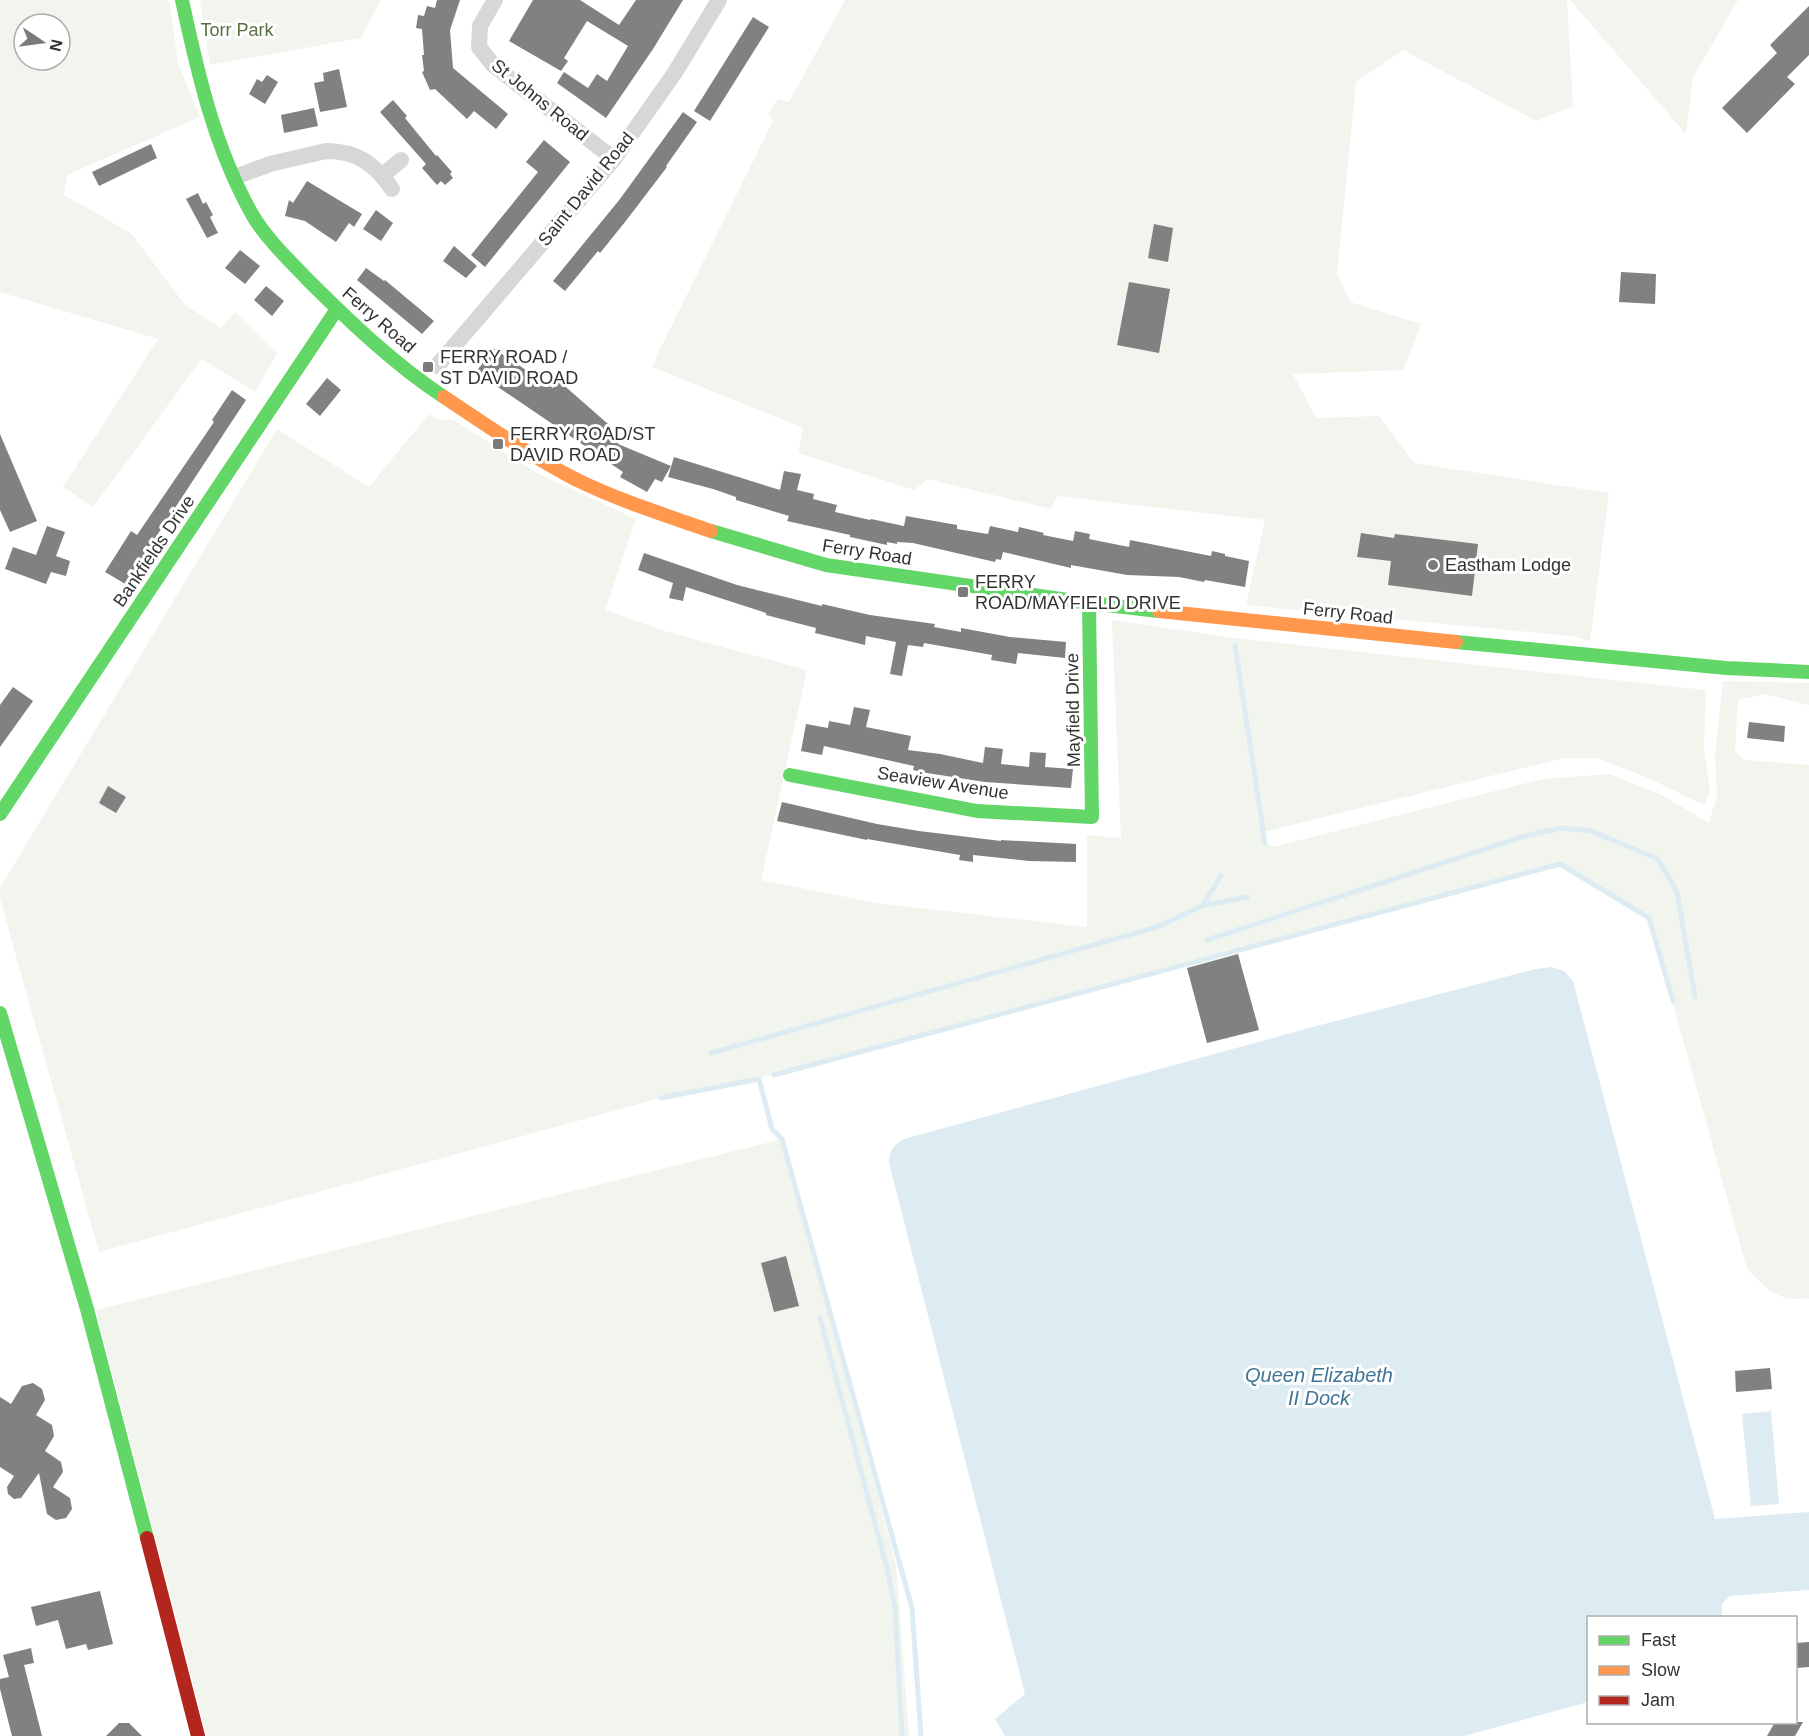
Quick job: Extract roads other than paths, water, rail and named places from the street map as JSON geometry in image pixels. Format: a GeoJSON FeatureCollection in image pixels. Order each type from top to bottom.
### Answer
{"type":"FeatureCollection","features":[{"type":"Feature","properties":{"kind":"street","name":"Ferry Road"},"geometry":{"type":"LineString","coordinates":[[182,0],[200,82],[224,154],[254,217],[280,251],[337,309],[424,384],[525,450],[574,478],[650,511],[733,539],[826,565],[1089,603],[1725,668],[1809,672]]}},
{"type":"Feature","properties":{"kind":"street","name":"St Johns Road"},"geometry":{"type":"LineString","coordinates":[[495,0],[480,27],[479,47],[493,65],[614,159]]}},
{"type":"Feature","properties":{"kind":"street","name":"Saint David Road"},"geometry":{"type":"LineString","coordinates":[[437,366],[614,159],[674,74],[719,0]]}},
{"type":"Feature","properties":{"kind":"street"},"geometry":{"type":"LineString","coordinates":[[235,177],[270,164],[326,151],[336,151],[356,154],[387,182],[401,160]]}},
{"type":"Feature","properties":{"kind":"street","name":"Bankfields Drive"},"geometry":{"type":"LineString","coordinates":[[0,814],[337,309]]}},
{"type":"Feature","properties":{"kind":"street","name":"Mayfield Drive"},"geometry":{"type":"LineString","coordinates":[[1089,603],[1092,817]]}},
{"type":"Feature","properties":{"kind":"street","name":"Seaview Avenue"},"geometry":{"type":"LineString","coordinates":[[790,775],[977,811],[1092,817]]}},
{"type":"Feature","properties":{"kind":"street"},"geometry":{"type":"LineString","coordinates":[[0,1013],[87,1309],[198,1736]]}},
{"type":"Feature","properties":{"kind":"water","name":"Queen Elizabeth II Dock"},"geometry":{"type":"Polygon","coordinates":[[[1551,967],[1564,971],[1573,981],[1715,1519],[1809,1512],[1809,1590],[1730,1596],[1722,1604],[1722,1616],[1587,1616],[1587,1702],[1464,1736],[1005,1736],[995,1719],[1025,1694],[889,1163],[892,1149],[904,1139],[1309,1028],[1551,967]]]}},
{"type":"Feature","properties":{"kind":"water"},"geometry":{"type":"Polygon","coordinates":[[[1771,1411],[1779,1504],[1751,1506],[1742,1414],[1771,1411]]]}},
{"type":"Feature","properties":{"kind":"waterway"},"geometry":{"type":"LineString","coordinates":[[1235,645],[1265,843]]}},
{"type":"Feature","properties":{"kind":"waterway"},"geometry":{"type":"LineString","coordinates":[[1207,940],[1525,836],[1562,828],[1591,831],[1658,859],[1677,892],[1695,997]]}},
{"type":"Feature","properties":{"kind":"waterway"},"geometry":{"type":"LineString","coordinates":[[774,1075],[1560,864],[1649,918],[1673,1001]]}},
{"type":"Feature","properties":{"kind":"waterway"},"geometry":{"type":"LineString","coordinates":[[1202,906],[1221,876]]}},
{"type":"Feature","properties":{"kind":"waterway"},"geometry":{"type":"LineString","coordinates":[[711,1053],[1157,927],[1202,906],[1247,897]]}},
{"type":"Feature","properties":{"kind":"waterway"},"geometry":{"type":"LineString","coordinates":[[661,1098],[759,1079],[772,1129],[782,1139],[912,1608],[921,1736]]}},
{"type":"Feature","properties":{"kind":"waterway"},"geometry":{"type":"LineString","coordinates":[[820,1318],[888,1572],[895,1608],[902,1736]]}},
{"type":"Feature","properties":{"kind":"place","name":"FERRY ROAD / ST DAVID ROAD"},"geometry":{"type":"Point","coordinates":[428,367]}},
{"type":"Feature","properties":{"kind":"place","name":"FERRY ROAD/ST DAVID ROAD"},"geometry":{"type":"Point","coordinates":[498,444]}},
{"type":"Feature","properties":{"kind":"place","name":"Eastham Lodge"},"geometry":{"type":"Point","coordinates":[1433,565]}},
{"type":"Feature","properties":{"kind":"place","name":"FERRY ROAD/MAYFIELD DRIVE"},"geometry":{"type":"Point","coordinates":[963,592]}},
{"type":"Feature","properties":{"kind":"park label","name":"Torr Park"},"geometry":{"type":"Point","coordinates":[237,30]}}]}
